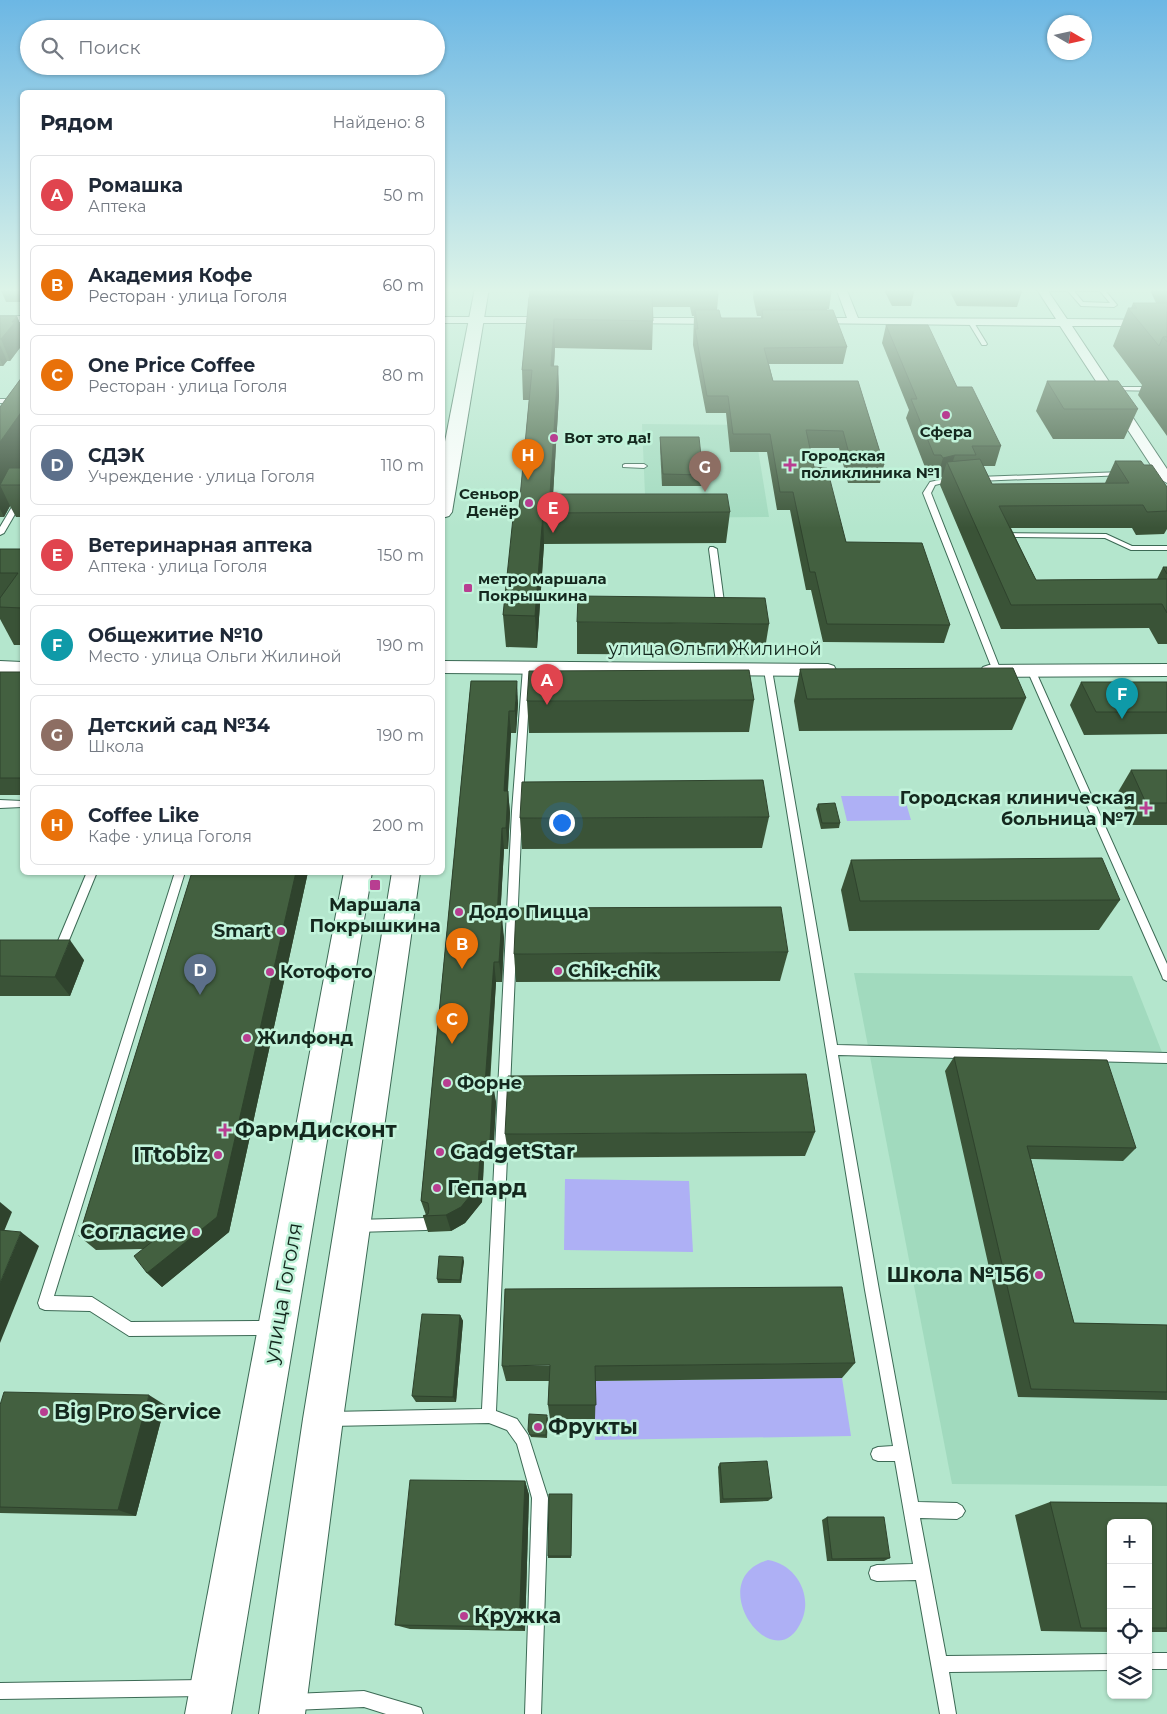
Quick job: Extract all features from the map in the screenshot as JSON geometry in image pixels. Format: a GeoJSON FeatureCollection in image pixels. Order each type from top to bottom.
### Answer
{"type":"FeatureCollection","features":[{"type":"Feature","properties":{"kind":"main road"},"geometry":{"type":"LineString","coordinates":[[445,495],[467,368]]}},
{"type":"Feature","properties":{"kind":"main road","name":"улица Гоголя"},"geometry":{"type":"LineString","coordinates":[[210,1701],[357,875]]}},
{"type":"Feature","properties":{"kind":"main road"},"geometry":{"type":"LineString","coordinates":[[283,1708],[323,1419],[406,875]]}},
{"type":"Feature","properties":{"kind":"street"},"geometry":{"type":"LineString","coordinates":[[1095,368],[1162,475]]}},
{"type":"Feature","properties":{"kind":"street"},"geometry":{"type":"LineString","coordinates":[[0,667],[20,667]]}},
{"type":"Feature","properties":{"kind":"street","name":"улица Ольги Жилиной"},"geometry":{"type":"LineString","coordinates":[[445,667],[842,670]]}},
{"type":"Feature","properties":{"kind":"street"},"geometry":{"type":"LineString","coordinates":[[968,671],[1167,670]]}},
{"type":"Feature","properties":{"kind":"lane"},"geometry":{"type":"LineString","coordinates":[[1109,389],[1167,389]]}},
{"type":"Feature","properties":{"kind":"lane"},"geometry":{"type":"LineString","coordinates":[[626,466],[644,466]]}},
{"type":"Feature","properties":{"kind":"lane"},"geometry":{"type":"LineString","coordinates":[[997,672],[928,492],[932,483],[949,479],[1130,474]]}},
{"type":"Feature","properties":{"kind":"lane"},"geometry":{"type":"LineString","coordinates":[[0,533],[20,500]]}},
{"type":"Feature","properties":{"kind":"lane"},"geometry":{"type":"LineString","coordinates":[[1014,552],[1006,535],[1106,536],[1131,548],[1167,548]]}},
{"type":"Feature","properties":{"kind":"lane"},"geometry":{"type":"LineString","coordinates":[[713,548],[722,622]]}},
{"type":"Feature","properties":{"kind":"lane"},"geometry":{"type":"LineString","coordinates":[[489,1416],[517,811],[526,668]]}},
{"type":"Feature","properties":{"kind":"lane"},"geometry":{"type":"LineString","coordinates":[[768,670],[791,831],[833,1050],[872,1290],[948,1714]]}},
{"type":"Feature","properties":{"kind":"lane"},"geometry":{"type":"LineString","coordinates":[[1032,672],[1167,976]]}},
{"type":"Feature","properties":{"kind":"lane"},"geometry":{"type":"LineString","coordinates":[[0,804],[20,804]]}},
{"type":"Feature","properties":{"kind":"lane"},"geometry":{"type":"LineString","coordinates":[[44,945],[62,945],[91,875]]}},
{"type":"Feature","properties":{"kind":"lane"},"geometry":{"type":"LineString","coordinates":[[179,875],[45,1303],[92,1304],[129,1329],[276,1328]]}},
{"type":"Feature","properties":{"kind":"lane"},"geometry":{"type":"LineString","coordinates":[[833,1050],[1167,1058]]}},
{"type":"Feature","properties":{"kind":"lane"},"geometry":{"type":"LineString","coordinates":[[353,1226],[426,1224]]}},
{"type":"Feature","properties":{"kind":"lane"},"geometry":{"type":"LineString","coordinates":[[323,1419],[489,1416],[512,1424],[523,1440],[540,1498],[533,1714]]}},
{"type":"Feature","properties":{"kind":"lane"},"geometry":{"type":"LineString","coordinates":[[878,1454],[902,1453]]}},
{"type":"Feature","properties":{"kind":"lane"},"geometry":{"type":"LineString","coordinates":[[912,1510],[957,1511]]}},
{"type":"Feature","properties":{"kind":"lane"},"geometry":{"type":"LineString","coordinates":[[877,1573],[923,1572]]}},
{"type":"Feature","properties":{"kind":"lane"},"geometry":{"type":"LineString","coordinates":[[1152,1661],[1167,1661]]}},
{"type":"Feature","properties":{"kind":"lane"},"geometry":{"type":"LineString","coordinates":[[940,1664],[1107,1662]]}},
{"type":"Feature","properties":{"kind":"lane"},"geometry":{"type":"LineString","coordinates":[[0,1691],[210,1701]]}},
{"type":"Feature","properties":{"kind":"lane"},"geometry":{"type":"LineString","coordinates":[[283,1708],[364,1699],[415,1714]]}},
{"type":"Feature","properties":{"kind":"shaded area"},"geometry":{"type":"Polygon","coordinates":[[[642,424],[754,425],[769,517],[646,518],[642,424]]]}},
{"type":"Feature","properties":{"kind":"shaded area"},"geometry":{"type":"Polygon","coordinates":[[[841,796],[904,796],[911,820],[847,821],[841,796]]]}},
{"type":"Feature","properties":{"kind":"shaded area","name":"Школа №156"},"geometry":{"type":"Polygon","coordinates":[[[854,973],[1132,976],[1167,1065],[1167,1486],[952,1484],[854,973]]]}},
{"type":"Feature","properties":{"kind":"shaded area"},"geometry":{"type":"Polygon","coordinates":[[[565,1179],[689,1181],[693,1252],[564,1250],[565,1179]]]}},
{"type":"Feature","properties":{"kind":"shaded area"},"geometry":{"type":"Polygon","coordinates":[[[842,1378],[851,1436],[595,1440],[595,1381],[842,1378]]]}},
{"type":"Feature","properties":{"kind":"shaded area"},"geometry":{"type":"Polygon","coordinates":[[[768,1560],[786,1567],[794,1574],[803,1591],[805,1600],[802,1620],[790,1637],[776,1640],[761,1634],[749,1622],[742,1605],[741,1587],[749,1571],[768,1560]]]}},
{"type":"Feature","properties":{"kind":"building"},"geometry":{"type":"Polygon","coordinates":[[[522,368],[558,368],[550,494],[727,494],[730,512],[543,513],[535,616],[503,615],[514,508],[519,508],[532,370],[522,370],[522,368]]]}},
{"type":"Feature","properties":{"kind":"building"},"geometry":{"type":"Polygon","coordinates":[[[702,368],[769,368],[773,381],[858,381],[884,465],[852,465],[843,431],[806,430],[814,467],[827,468],[846,542],[922,543],[950,625],[827,624],[815,572],[810,572],[793,492],[780,492],[770,434],[733,434],[728,396],[707,396],[702,368]]]}},
{"type":"Feature","properties":{"kind":"building"},"geometry":{"type":"Polygon","coordinates":[[[904,368],[948,368],[957,387],[972,387],[1001,446],[972,446],[976,455],[955,455],[943,458],[941,455],[934,455],[911,399],[917,399],[904,368]]]}},
{"type":"Feature","properties":{"kind":"building"},"geometry":{"type":"Polygon","coordinates":[[[20,380],[20,414],[0,442],[0,407],[20,380]]]}},
{"type":"Feature","properties":{"kind":"building"},"geometry":{"type":"Polygon","coordinates":[[[1047,381],[1118,381],[1138,409],[1064,409],[1047,381]]]}},
{"type":"Feature","properties":{"kind":"building"},"geometry":{"type":"Polygon","coordinates":[[[660,437],[699,437],[703,475],[663,474],[660,437]]]}},
{"type":"Feature","properties":{"kind":"building"},"geometry":{"type":"Polygon","coordinates":[[[980,459],[992,484],[1129,483],[1115,461],[1141,461],[1144,465],[1152,465],[1167,487],[1167,511],[1147,512],[1143,505],[999,506],[1036,580],[1167,579],[1167,613],[1162,604],[1011,605],[947,462],[980,459]]]}},
{"type":"Feature","properties":{"kind":"building"},"geometry":{"type":"Polygon","coordinates":[[[9,468],[20,468],[20,485],[0,485],[9,468]]]}},
{"type":"Feature","properties":{"kind":"building"},"geometry":{"type":"Polygon","coordinates":[[[0,549],[20,549],[20,608],[0,607],[0,598],[18,573],[0,573],[0,549]]]}},
{"type":"Feature","properties":{"kind":"building"},"geometry":{"type":"Polygon","coordinates":[[[578,596],[765,598],[769,624],[577,622],[578,596]]]}},
{"type":"Feature","properties":{"kind":"building"},"geometry":{"type":"Polygon","coordinates":[[[1013,668],[1026,698],[807,699],[800,669],[1013,668]]]}},
{"type":"Feature","properties":{"kind":"building"},"geometry":{"type":"Polygon","coordinates":[[[749,670],[754,700],[527,701],[529,671],[749,670]]]}},
{"type":"Feature","properties":{"kind":"building"},"geometry":{"type":"Polygon","coordinates":[[[0,672],[20,672],[20,778],[0,778],[0,672]]]}},
{"type":"Feature","properties":{"kind":"building"},"geometry":{"type":"Polygon","coordinates":[[[471,681],[517,681],[515,711],[509,711],[504,791],[508,791],[506,828],[502,828],[497,917],[502,917],[499,962],[494,962],[485,1084],[493,1084],[490,1141],[481,1142],[478,1186],[461,1207],[446,1215],[423,1216],[428,1214],[429,1209],[428,1203],[421,1201],[471,681]]]}},
{"type":"Feature","properties":{"kind":"building"},"geometry":{"type":"Polygon","coordinates":[[[1081,682],[1167,682],[1167,712],[1096,712],[1081,682]]]}},
{"type":"Feature","properties":{"kind":"building"},"geometry":{"type":"Polygon","coordinates":[[[1131,770],[1167,770],[1167,803],[1146,803],[1131,770]]]}},
{"type":"Feature","properties":{"kind":"building"},"geometry":{"type":"Polygon","coordinates":[[[763,780],[769,817],[520,818],[522,782],[763,780]]]}},
{"type":"Feature","properties":{"kind":"building"},"geometry":{"type":"Polygon","coordinates":[[[835,803],[840,823],[822,823],[818,804],[835,803]]]}},
{"type":"Feature","properties":{"kind":"building"},"geometry":{"type":"Polygon","coordinates":[[[1102,858],[1120,900],[860,901],[851,860],[1102,858]]]}},
{"type":"Feature","properties":{"kind":"building"},"geometry":{"type":"Polygon","coordinates":[[[191,875],[295,875],[217,1217],[147,1273],[134,1256],[163,1233],[79,1236],[191,875]]]}},
{"type":"Feature","properties":{"kind":"building"},"geometry":{"type":"Polygon","coordinates":[[[781,907],[788,952],[514,954],[516,908],[781,907]]]}},
{"type":"Feature","properties":{"kind":"building"},"geometry":{"type":"Polygon","coordinates":[[[0,940],[70,940],[55,977],[0,976],[0,940]]]}},
{"type":"Feature","properties":{"kind":"building"},"geometry":{"type":"Polygon","coordinates":[[[954,1057],[1107,1060],[1136,1148],[1027,1146],[1074,1323],[1167,1325],[1167,1392],[1031,1389],[954,1057]]]}},
{"type":"Feature","properties":{"kind":"building"},"geometry":{"type":"Polygon","coordinates":[[[806,1074],[815,1132],[505,1134],[508,1076],[806,1074]]]}},
{"type":"Feature","properties":{"kind":"building"},"geometry":{"type":"Polygon","coordinates":[[[0,1230],[21,1232],[0,1283],[0,1230]]]}},
{"type":"Feature","properties":{"kind":"building"},"geometry":{"type":"Polygon","coordinates":[[[439,1256],[463,1257],[460,1280],[437,1279],[439,1256]]]}},
{"type":"Feature","properties":{"kind":"building"},"geometry":{"type":"Polygon","coordinates":[[[842,1287],[855,1363],[595,1366],[596,1405],[548,1405],[550,1365],[502,1366],[505,1289],[842,1287]]]}},
{"type":"Feature","properties":{"kind":"building"},"geometry":{"type":"Polygon","coordinates":[[[422,1314],[460,1315],[453,1397],[412,1396],[422,1314]]]}},
{"type":"Feature","properties":{"kind":"building"},"geometry":{"type":"Polygon","coordinates":[[[4,1392],[149,1395],[118,1510],[0,1507],[0,1405],[4,1392]]]}},
{"type":"Feature","properties":{"kind":"building","name":"Фрукты"},"geometry":{"type":"Polygon","coordinates":[[[529,1414],[547,1415],[546,1435],[530,1435],[528,1430],[529,1414]]]}},
{"type":"Feature","properties":{"kind":"building"},"geometry":{"type":"Polygon","coordinates":[[[767,1461],[772,1498],[723,1499],[720,1463],[767,1461]]]}},
{"type":"Feature","properties":{"kind":"building"},"geometry":{"type":"Polygon","coordinates":[[[410,1480],[525,1481],[519,1627],[395,1625],[410,1480]]]}},
{"type":"Feature","properties":{"kind":"building"},"geometry":{"type":"Polygon","coordinates":[[[549,1494],[572,1494],[571,1556],[548,1556],[549,1494]]]}},
{"type":"Feature","properties":{"kind":"building"},"geometry":{"type":"Polygon","coordinates":[[[1050,1502],[1167,1503],[1167,1628],[1152,1628],[1152,1519],[1107,1519],[1107,1628],[1081,1628],[1050,1502]]]}},
{"type":"Feature","properties":{"kind":"building"},"geometry":{"type":"Polygon","coordinates":[[[827,1517],[884,1517],[890,1558],[832,1559],[827,1517]]]}},
{"type":"Feature","properties":{"kind":"place","name":"Сфера"},"geometry":{"type":"Point","coordinates":[946,415]}},
{"type":"Feature","properties":{"kind":"place","name":"Вот это да!"},"geometry":{"type":"Point","coordinates":[554,438]}},
{"type":"Feature","properties":{"kind":"place","name":"Городская поликлиника №1"},"geometry":{"type":"Point","coordinates":[790,465]}},
{"type":"Feature","properties":{"kind":"place","name":"Coffee Like"},"geometry":{"type":"Point","coordinates":[528,480]}},
{"type":"Feature","properties":{"kind":"place","name":"Детский сад №34"},"geometry":{"type":"Point","coordinates":[705,492]}},
{"type":"Feature","properties":{"kind":"place","name":"Сеньор Денёр"},"geometry":{"type":"Point","coordinates":[529,503]}},
{"type":"Feature","properties":{"kind":"place","name":"Ветеринарная аптека"},"geometry":{"type":"Point","coordinates":[553,533]}},
{"type":"Feature","properties":{"kind":"place","name":"метро маршала Покрышкина"},"geometry":{"type":"Point","coordinates":[468,588]}},
{"type":"Feature","properties":{"kind":"place","name":"Ромашка"},"geometry":{"type":"Point","coordinates":[547,705]}},
{"type":"Feature","properties":{"kind":"place","name":"Общежитие №10"},"geometry":{"type":"Point","coordinates":[1122,719]}},
{"type":"Feature","properties":{"kind":"place","name":"Городская клиническая больница №7"},"geometry":{"type":"Point","coordinates":[1146,808]}},
{"type":"Feature","properties":{"kind":"place","name":"Маршала Покрышкина"},"geometry":{"type":"Point","coordinates":[375,885]}},
{"type":"Feature","properties":{"kind":"place","name":"Додо Пицца"},"geometry":{"type":"Point","coordinates":[459,912]}},
{"type":"Feature","properties":{"kind":"place","name":"Smart"},"geometry":{"type":"Point","coordinates":[281,931]}},
{"type":"Feature","properties":{"kind":"place","name":"Академия Кофе"},"geometry":{"type":"Point","coordinates":[462,969]}},
{"type":"Feature","properties":{"kind":"place","name":"Chik-chik"},"geometry":{"type":"Point","coordinates":[558,971]}},
{"type":"Feature","properties":{"kind":"place","name":"Котофото"},"geometry":{"type":"Point","coordinates":[270,972]}},
{"type":"Feature","properties":{"kind":"place","name":"СДЭК"},"geometry":{"type":"Point","coordinates":[200,995]}},
{"type":"Feature","properties":{"kind":"place","name":"Жилфонд"},"geometry":{"type":"Point","coordinates":[247,1038]}},
{"type":"Feature","properties":{"kind":"place","name":"One Price Coffee"},"geometry":{"type":"Point","coordinates":[452,1044]}},
{"type":"Feature","properties":{"kind":"place","name":"Форне"},"geometry":{"type":"Point","coordinates":[447,1083]}},
{"type":"Feature","properties":{"kind":"place","name":"ФармДисконт"},"geometry":{"type":"Point","coordinates":[225,1130]}},
{"type":"Feature","properties":{"kind":"place","name":"GadgetStar"},"geometry":{"type":"Point","coordinates":[440,1152]}},
{"type":"Feature","properties":{"kind":"place","name":"ITtobiz"},"geometry":{"type":"Point","coordinates":[218,1155]}},
{"type":"Feature","properties":{"kind":"place","name":"Гепард"},"geometry":{"type":"Point","coordinates":[437,1188]}},
{"type":"Feature","properties":{"kind":"place","name":"Согласие"},"geometry":{"type":"Point","coordinates":[196,1232]}},
{"type":"Feature","properties":{"kind":"place","name":"Школа №156"},"geometry":{"type":"Point","coordinates":[1039,1275]}},
{"type":"Feature","properties":{"kind":"place","name":"Big Pro Service"},"geometry":{"type":"Point","coordinates":[44,1412]}},
{"type":"Feature","properties":{"kind":"place","name":"Фрукты"},"geometry":{"type":"Point","coordinates":[538,1427]}},
{"type":"Feature","properties":{"kind":"place","name":"Кружка"},"geometry":{"type":"Point","coordinates":[464,1616]}}]}
